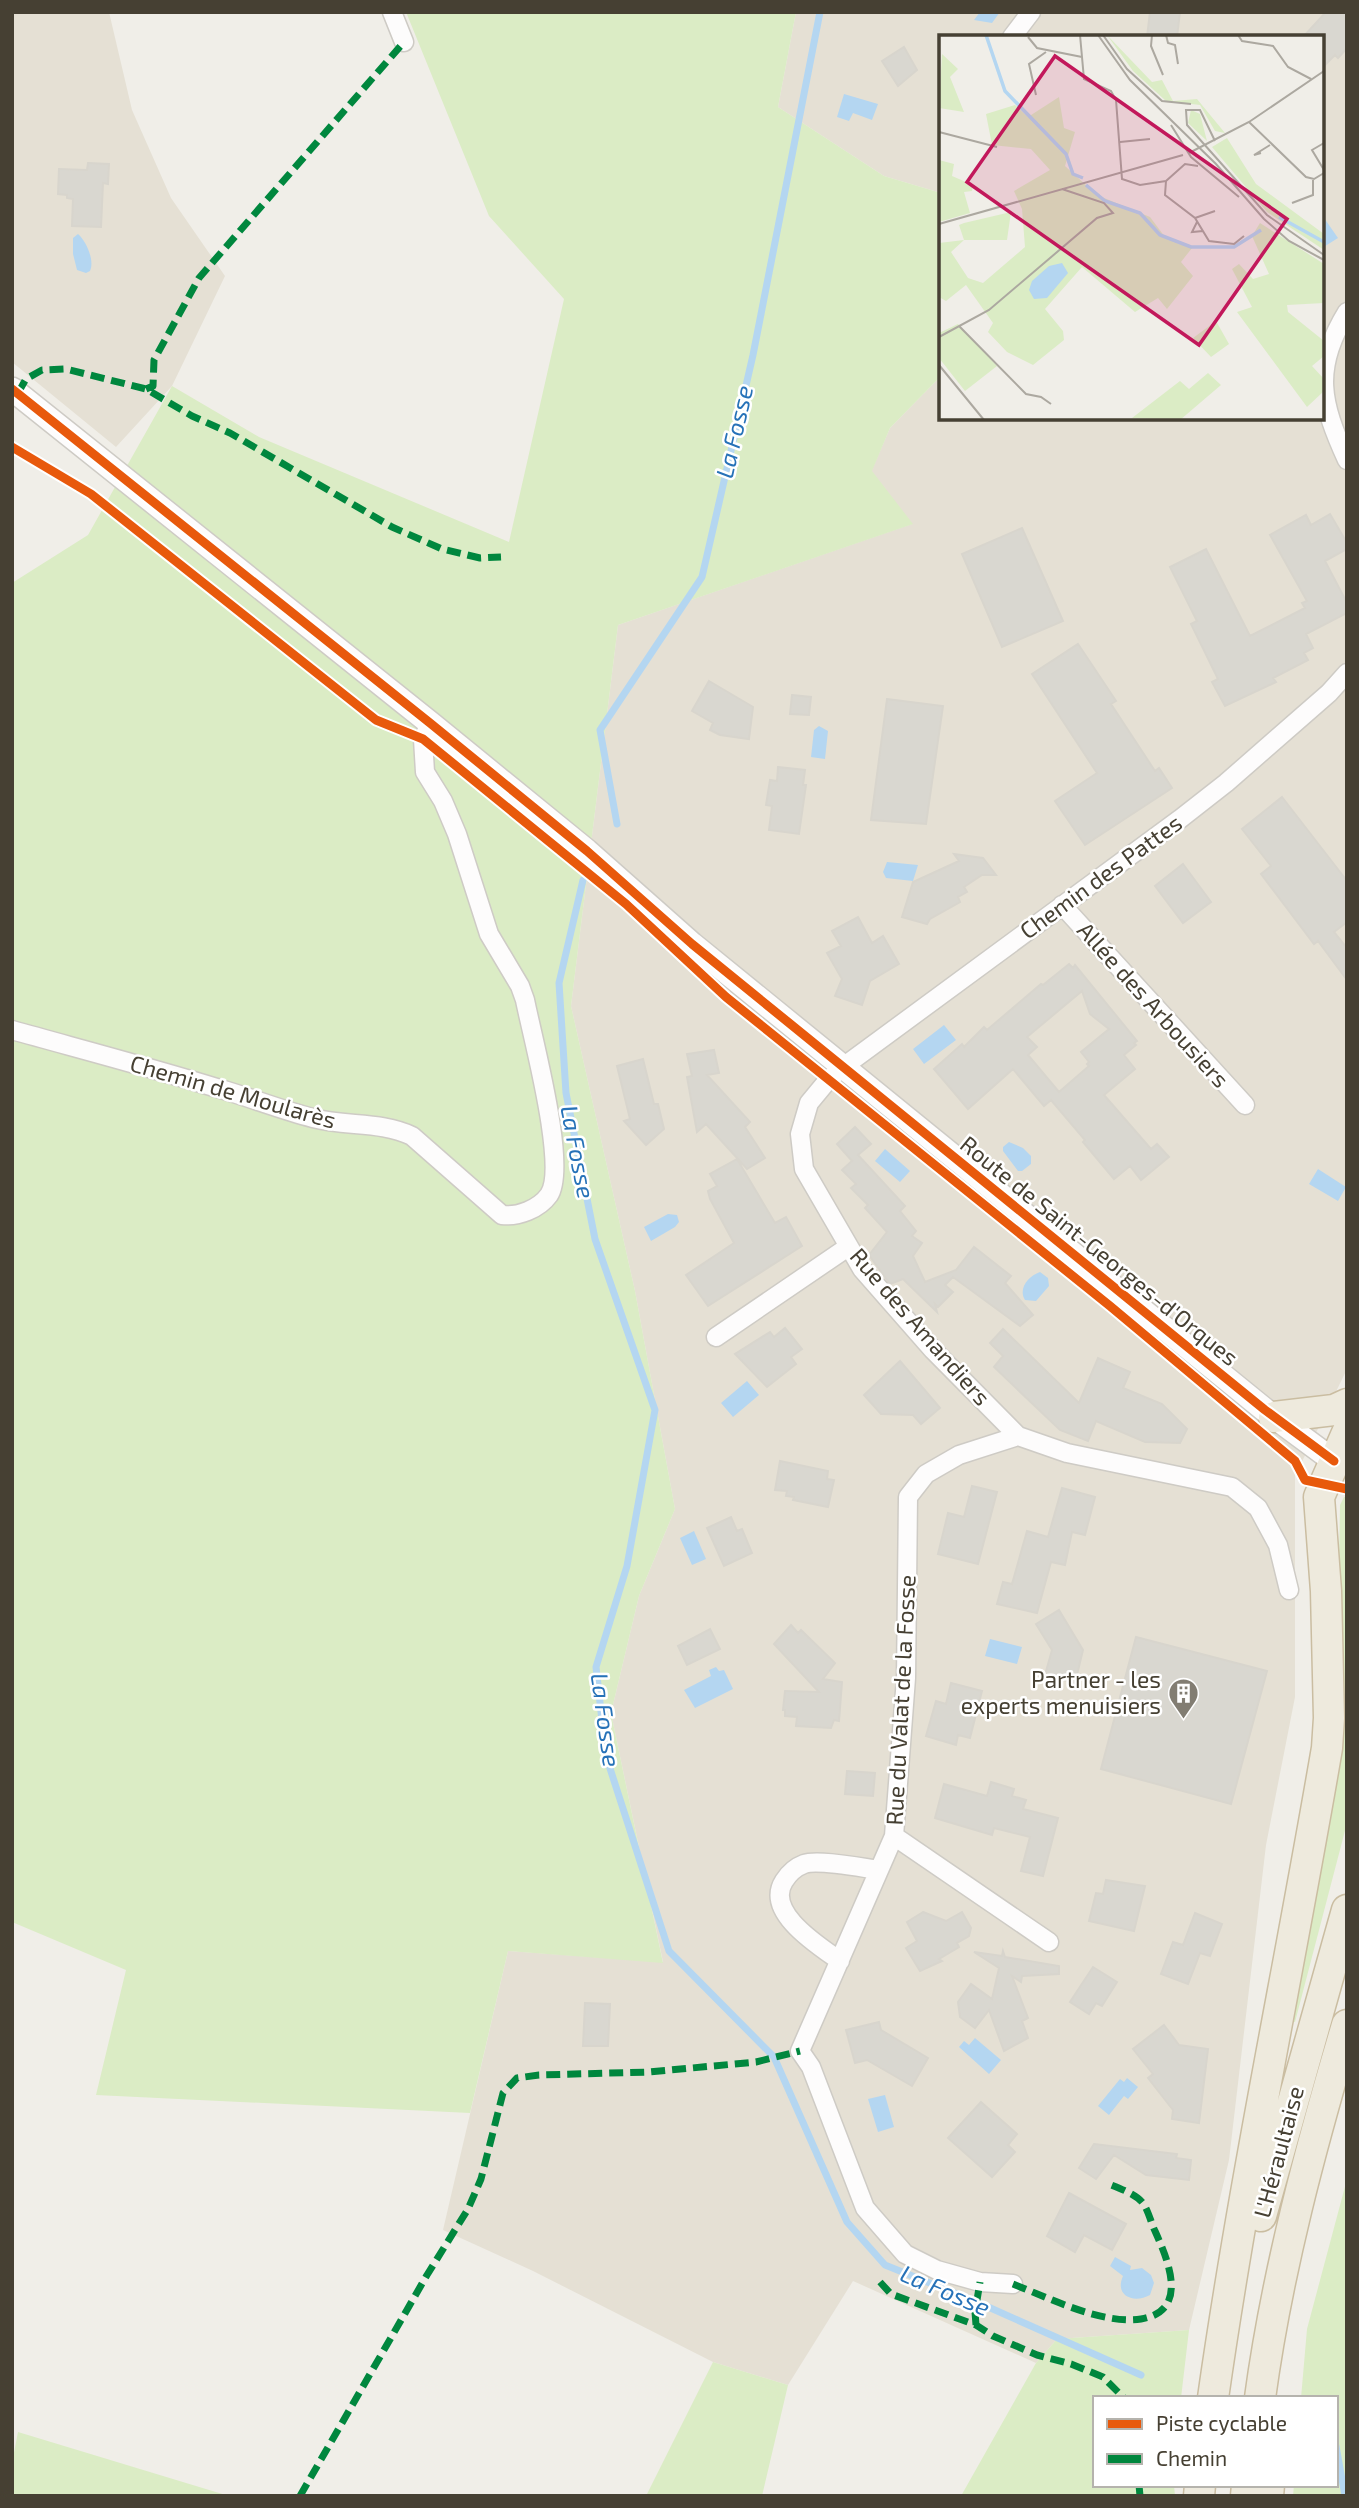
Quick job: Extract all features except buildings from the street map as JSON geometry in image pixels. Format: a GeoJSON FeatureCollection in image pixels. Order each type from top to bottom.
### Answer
{"type":"FeatureCollection","features":[{"type":"Feature","properties":{"kind":"highway"},"geometry":{"type":"LineString","coordinates":[[1274,1417],[1334,1410],[1347,1404]]}},
{"type":"Feature","properties":{"kind":"highway"},"geometry":{"type":"LineString","coordinates":[[1213,2396],[1238,2237],[1296,1932],[1327,1748],[1329,1717],[1326,1591],[1319,1497],[1347,1433]]}},
{"type":"Feature","properties":{"kind":"highway","name":"L'Héraultaise"},"geometry":{"type":"LineString","coordinates":[[1229,2396],[1264,2198],[1347,1910]]}},
{"type":"Feature","properties":{"kind":"highway","name":"L'Héraultaise"},"geometry":{"type":"LineString","coordinates":[[1259,2396],[1318,2121],[1347,2025]]}},
{"type":"Feature","properties":{"kind":"highway"},"geometry":{"type":"LineString","coordinates":[[1277,2396],[1283,2346],[1302,2256],[1347,2083]]}},
{"type":"Feature","properties":{"kind":"street"},"geometry":{"type":"LineString","coordinates":[[392,12],[404,42]]}},
{"type":"Feature","properties":{"kind":"street"},"geometry":{"type":"LineString","coordinates":[[1014,35],[1031,12]]}},
{"type":"Feature","properties":{"kind":"street"},"geometry":{"type":"LineString","coordinates":[[1324,382],[1325,367],[1338,326],[1347,312]]}},
{"type":"Feature","properties":{"kind":"street","name":"Route de Saint-Georges-d'Orques"},"geometry":{"type":"LineString","coordinates":[[12,388],[430,723],[572,839],[692,944],[1274,1417],[1334,1461]]}},
{"type":"Feature","properties":{"kind":"street"},"geometry":{"type":"LineString","coordinates":[[1324,400],[1329,422],[1347,460]]}},
{"type":"Feature","properties":{"kind":"street","name":"Chemin des Pattes"},"geometry":{"type":"LineString","coordinates":[[843,1067],[1226,783],[1329,693],[1347,673]]}},
{"type":"Feature","properties":{"kind":"street","name":"Chemin de Moularès"},"geometry":{"type":"LineString","coordinates":[[12,1030],[217,1087],[313,1118],[339,1124],[384,1126],[400,1130],[412,1136],[502,1214],[515,1216],[540,1203],[550,1194],[555,1166],[547,1100],[525,1000],[517,980],[489,934],[457,834],[443,801],[425,772],[423,739],[430,723]]}},
{"type":"Feature","properties":{"kind":"street","name":"Allée des Arbousiers"},"geometry":{"type":"LineString","coordinates":[[1062,905],[1245,1105]]}},
{"type":"Feature","properties":{"kind":"street","name":"Rue des Amandiers"},"geometry":{"type":"LineString","coordinates":[[843,1067],[809,1103],[800,1134],[804,1169],[862,1269],[933,1350],[1018,1436]]}},
{"type":"Feature","properties":{"kind":"street"},"geometry":{"type":"LineString","coordinates":[[716,1337],[849,1247]]}},
{"type":"Feature","properties":{"kind":"street"},"geometry":{"type":"LineString","coordinates":[[1018,1436],[1068,1453],[1232,1487],[1258,1508],[1278,1545],[1289,1590]]}},
{"type":"Feature","properties":{"kind":"street","name":"Rue du Valat de la Fosse"},"geometry":{"type":"LineString","coordinates":[[1013,2284],[980,2282],[937,2270],[905,2254],[865,2208],[811,2067],[800,2051],[894,1836],[906,1678],[908,1497],[926,1474],[960,1455],[1018,1436]]}},
{"type":"Feature","properties":{"kind":"street"},"geometry":{"type":"LineString","coordinates":[[894,1836],[1049,1942]]}},
{"type":"Feature","properties":{"kind":"street"},"geometry":{"type":"LineString","coordinates":[[840,1961],[811,1940],[787,1916],[780,1903],[782,1885],[791,1871],[806,1863],[879,1870]]}},
{"type":"Feature","properties":{"kind":"shaded area"},"geometry":{"type":"Polygon","coordinates":[[[12,12],[109,12],[132,110],[171,198],[225,276],[172,386],[116,447],[12,362],[12,12]]]}},
{"type":"Feature","properties":{"kind":"shaded area"},"geometry":{"type":"Polygon","coordinates":[[[796,12],[1347,12],[1347,1369],[1295,1476],[1295,1697],[1266,1845],[1229,2160],[1189,2330],[1057,2339],[1036,2363],[853,2281],[788,2385],[713,2362],[533,2271],[443,2230],[508,1951],[663,1962],[611,1713],[639,1596],[675,1509],[635,1291],[571,1006],[618,625],[912,524],[871,472],[890,428],[939,378],[939,420],[1324,420],[1324,35],[939,35],[939,192],[884,176],[778,107],[796,12]]]}},
{"type":"Feature","properties":{"kind":"green space"},"geometry":{"type":"Polygon","coordinates":[[[406,12],[796,12],[778,107],[884,176],[939,192],[939,378],[890,428],[872,471],[913,524],[618,625],[571,1006],[635,1291],[675,1509],[639,1596],[611,1713],[663,1963],[508,1951],[470,2113],[96,2095],[126,1970],[12,1922],[12,583],[88,535],[172,386],[259,437],[509,542],[564,299],[489,216],[406,12]]]}},
{"type":"Feature","properties":{"kind":"green space"},"geometry":{"type":"Polygon","coordinates":[[[1344,1497],[1347,1497],[1347,1823],[1295,2022],[1288,2021],[1336,1745],[1340,1505],[1344,1497]]]}},
{"type":"Feature","properties":{"kind":"green space"},"geometry":{"type":"Polygon","coordinates":[[[1347,2179],[1347,2496],[1293,2496],[1294,2487],[1338,2487],[1338,2396],[1301,2396],[1307,2329],[1347,2179]]]}},
{"type":"Feature","properties":{"kind":"green space"},"geometry":{"type":"Polygon","coordinates":[[[1189,2330],[1181,2396],[1093,2396],[1093,2487],[1174,2487],[1175,2496],[961,2496],[1036,2363],[1057,2339],[1189,2330]]]}},
{"type":"Feature","properties":{"kind":"green space"},"geometry":{"type":"Polygon","coordinates":[[[713,2362],[788,2385],[762,2496],[646,2496],[713,2362]]]}},
{"type":"Feature","properties":{"kind":"green space"},"geometry":{"type":"Polygon","coordinates":[[[18,2432],[229,2496],[12,2496],[12,2463],[18,2432]]]}},
{"type":"Feature","properties":{"kind":"water"},"geometry":{"type":"Polygon","coordinates":[[[980,12],[1000,12],[992,23],[974,20],[980,12]]]}},
{"type":"Feature","properties":{"kind":"water"},"geometry":{"type":"Polygon","coordinates":[[[844,94],[878,104],[872,120],[853,113],[849,121],[837,117],[844,94]]]}},
{"type":"Feature","properties":{"kind":"water"},"geometry":{"type":"Polygon","coordinates":[[[1324,218],[1338,238],[1324,247],[1324,218]]]}},
{"type":"Feature","properties":{"kind":"water"},"geometry":{"type":"Polygon","coordinates":[[[78,234],[91,256],[90,271],[86,273],[77,270],[73,254],[73,238],[78,234]]]}},
{"type":"Feature","properties":{"kind":"water"},"geometry":{"type":"Polygon","coordinates":[[[819,726],[828,731],[825,759],[811,757],[814,730],[819,726]]]}},
{"type":"Feature","properties":{"kind":"water"},"geometry":{"type":"Polygon","coordinates":[[[887,862],[918,865],[913,881],[886,878],[883,872],[887,862]]]}},
{"type":"Feature","properties":{"kind":"water"},"geometry":{"type":"Polygon","coordinates":[[[944,1025],[956,1040],[924,1064],[913,1049],[944,1025]]]}},
{"type":"Feature","properties":{"kind":"water"},"geometry":{"type":"Polygon","coordinates":[[[1009,1142],[1023,1148],[1031,1156],[1031,1164],[1022,1171],[1018,1171],[1003,1151],[1003,1147],[1009,1142]]]}},
{"type":"Feature","properties":{"kind":"water"},"geometry":{"type":"Polygon","coordinates":[[[885,1149],[910,1171],[900,1182],[875,1161],[885,1149]]]}},
{"type":"Feature","properties":{"kind":"water"},"geometry":{"type":"Polygon","coordinates":[[[1318,1169],[1346,1187],[1338,1201],[1309,1184],[1318,1169]]]}},
{"type":"Feature","properties":{"kind":"water"},"geometry":{"type":"Polygon","coordinates":[[[668,1214],[677,1215],[679,1222],[651,1241],[644,1227],[668,1214]]]}},
{"type":"Feature","properties":{"kind":"water"},"geometry":{"type":"Polygon","coordinates":[[[1040,1272],[1048,1278],[1049,1286],[1036,1301],[1025,1300],[1025,1283],[1040,1272]]]}},
{"type":"Feature","properties":{"kind":"water"},"geometry":{"type":"Polygon","coordinates":[[[747,1381],[759,1395],[733,1417],[721,1403],[747,1381]]]}},
{"type":"Feature","properties":{"kind":"water"},"geometry":{"type":"Polygon","coordinates":[[[694,1531],[706,1559],[692,1565],[680,1538],[694,1531]]]}},
{"type":"Feature","properties":{"kind":"water"},"geometry":{"type":"Polygon","coordinates":[[[990,1639],[1022,1647],[1017,1664],[985,1656],[990,1639]]]}},
{"type":"Feature","properties":{"kind":"water"},"geometry":{"type":"Polygon","coordinates":[[[716,1667],[719,1671],[724,1670],[733,1689],[695,1708],[684,1690],[711,1676],[709,1670],[716,1667]]]}},
{"type":"Feature","properties":{"kind":"water"},"geometry":{"type":"Polygon","coordinates":[[[975,2038],[1001,2060],[989,2074],[959,2047],[964,2041],[969,2045],[975,2038]]]}},
{"type":"Feature","properties":{"kind":"water"},"geometry":{"type":"Polygon","coordinates":[[[1127,2078],[1138,2087],[1128,2099],[1124,2096],[1109,2115],[1098,2106],[1120,2079],[1124,2082],[1127,2078]]]}},
{"type":"Feature","properties":{"kind":"water"},"geometry":{"type":"Polygon","coordinates":[[[885,2095],[894,2127],[878,2132],[868,2099],[885,2095]]]}},
{"type":"Feature","properties":{"kind":"water"},"geometry":{"type":"Polygon","coordinates":[[[1115,2257],[1131,2266],[1130,2270],[1142,2268],[1151,2275],[1154,2283],[1150,2295],[1138,2299],[1123,2293],[1123,2276],[1110,2266],[1115,2257]]]}},
{"type":"Feature","properties":{"kind":"waterway","name":"La Fosse"},"geometry":{"type":"LineString","coordinates":[[617,824],[600,730],[702,577],[753,355],[820,12]]}},
{"type":"Feature","properties":{"kind":"waterway","name":"La Fosse"},"geometry":{"type":"LineString","coordinates":[[583,880],[559,983],[566,1093],[595,1239],[655,1410],[627,1566],[596,1667],[606,1756],[669,1951],[774,2057],[847,2222],[885,2265],[977,2302],[1141,2375]]}},
{"type":"Feature","properties":{"kind":"waterway","name":"La Fosse"},"geometry":{"type":"LineString","coordinates":[[1338,2457],[1345,2496]]}},
{"type":"Feature","properties":{"kind":"marked path"},"geometry":{"type":"LineString","coordinates":[[146,389],[153,386],[154,360],[199,278],[404,42]]}},
{"type":"Feature","properties":{"kind":"marked path"},"geometry":{"type":"LineString","coordinates":[[18,393],[26,379],[42,370],[66,369],[146,389],[192,416],[230,433],[392,527],[442,549],[480,558],[501,557]]}},
{"type":"Feature","properties":{"kind":"marked path"},"geometry":{"type":"LineString","coordinates":[[300,2496],[468,2209],[481,2179],[503,2093],[517,2078],[649,2072],[756,2062],[800,2051]]}},
{"type":"Feature","properties":{"kind":"marked path"},"geometry":{"type":"LineString","coordinates":[[1013,2284],[1076,2309],[1110,2318],[1141,2319],[1156,2314],[1166,2306],[1171,2283],[1169,2269],[1146,2208],[1135,2196],[1109,2184]]}},
{"type":"Feature","properties":{"kind":"marked path"},"geometry":{"type":"LineString","coordinates":[[880,2282],[891,2294],[976,2325],[993,2336],[1037,2355],[1071,2364],[1103,2377],[1122,2396]]}},
{"type":"Feature","properties":{"kind":"marked path"},"geometry":{"type":"LineString","coordinates":[[976,2325],[975,2312],[980,2282]]}},
{"type":"Feature","properties":{"kind":"marked path"},"geometry":{"type":"LineString","coordinates":[[1139,2487],[1140,2496]]}},
{"type":"Feature","properties":{"kind":"cycle path"},"geometry":{"type":"LineString","coordinates":[[12,389],[430,723],[587,851],[692,944],[1265,1410],[1334,1461]]}},
{"type":"Feature","properties":{"kind":"cycle path"},"geometry":{"type":"LineString","coordinates":[[12,447],[91,494],[376,720],[423,739],[626,904],[726,997],[1110,1306],[1295,1461],[1305,1480],[1347,1489]]}},
{"type":"Feature","properties":{"kind":"place","name":"Partner - les experts menuisiers"},"geometry":{"type":"Point","coordinates":[1184,1720]}}]}
